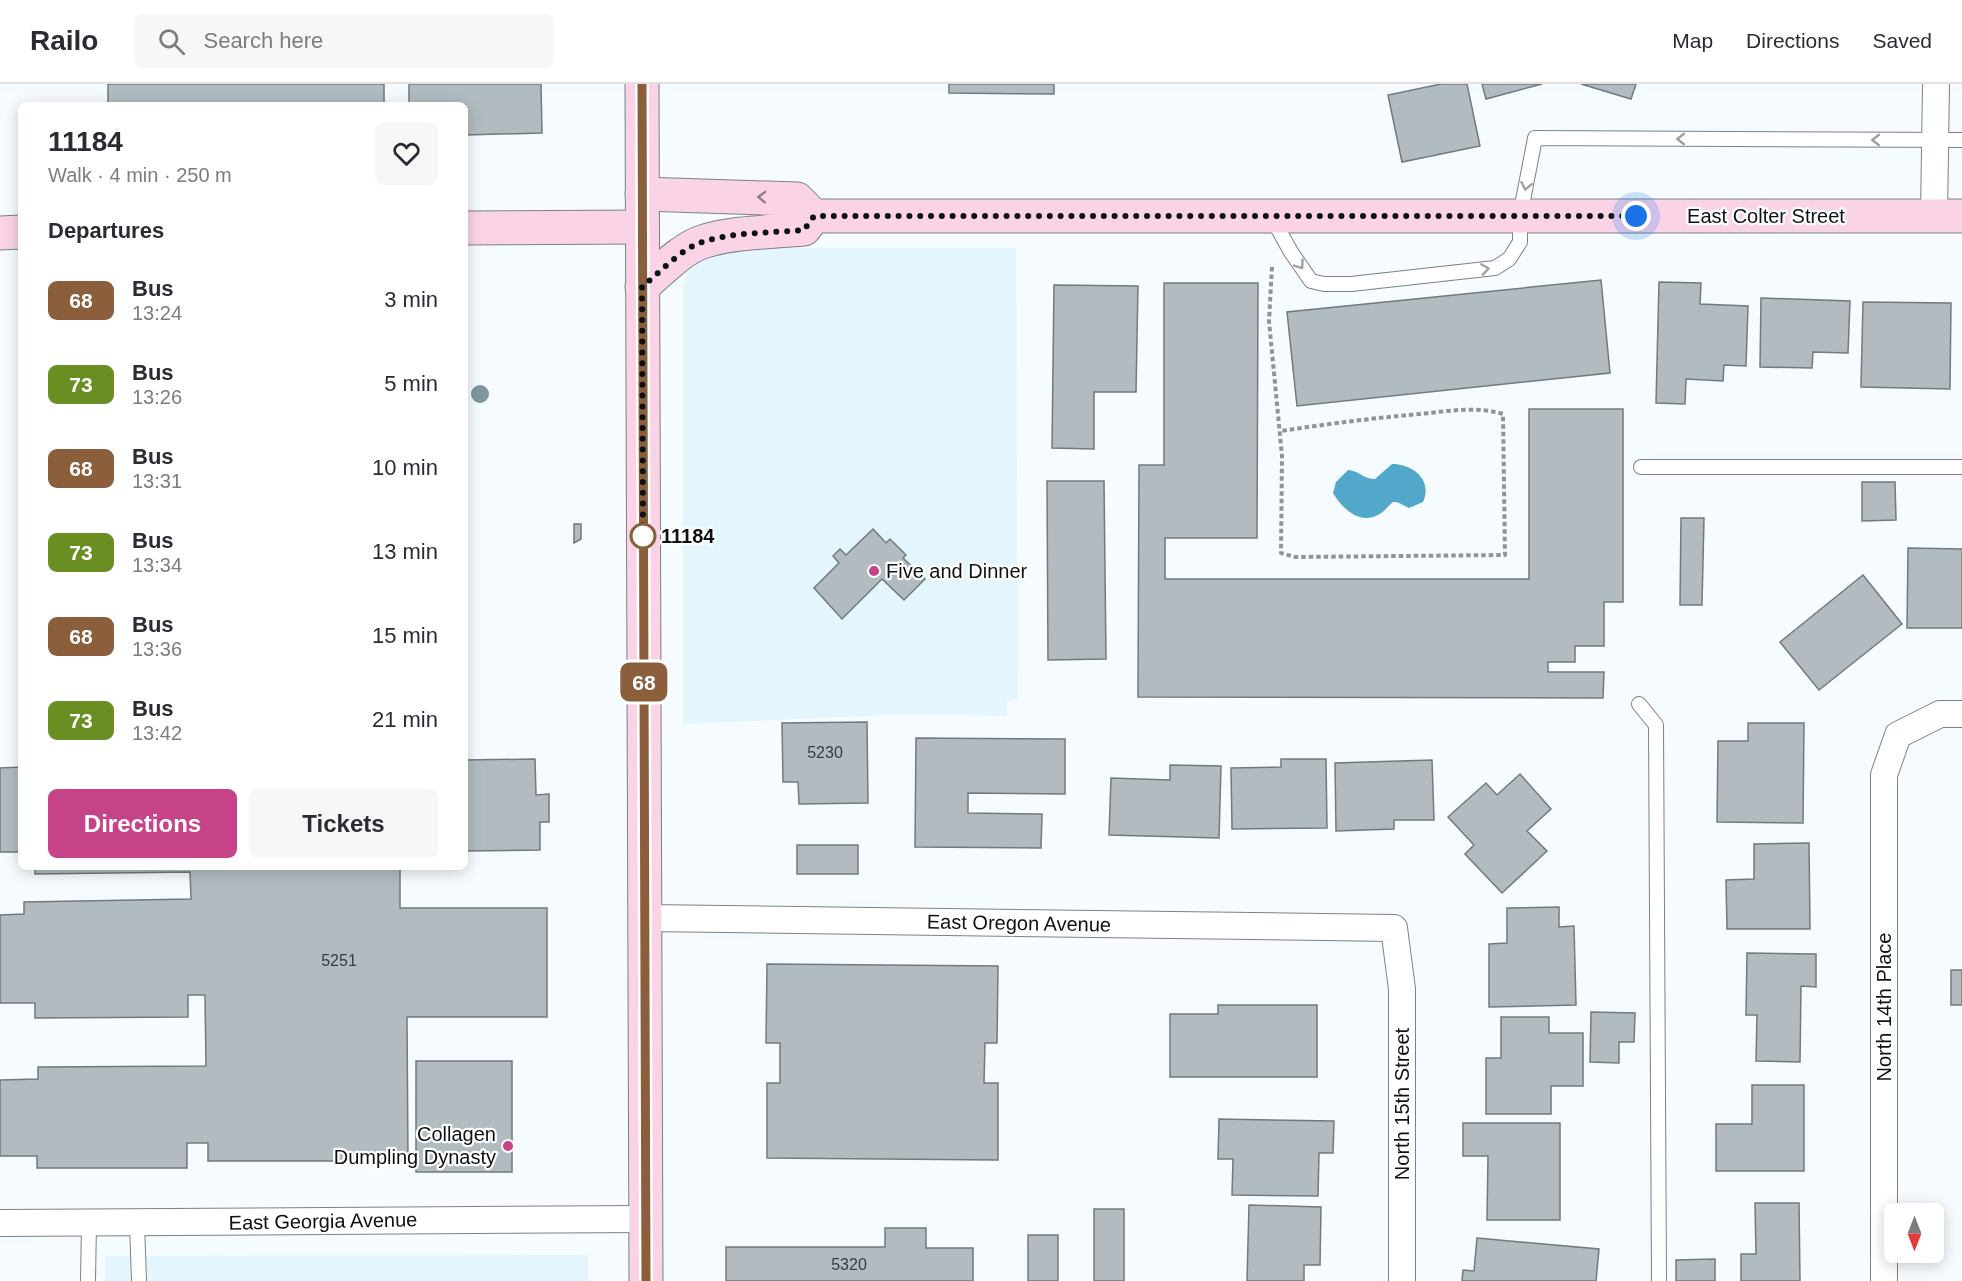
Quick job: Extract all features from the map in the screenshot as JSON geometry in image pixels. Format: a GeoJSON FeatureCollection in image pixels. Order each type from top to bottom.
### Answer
{"type":"FeatureCollection","features":[{"type":"Feature","properties":{"kind":"street"},"geometry":{"type":"LineString","coordinates":[[642,84],[646,1281]]}},
{"type":"Feature","properties":{"kind":"street"},"geometry":{"type":"LineString","coordinates":[[1936,84],[1935,140],[1948,216]]}},
{"type":"Feature","properties":{"kind":"street"},"geometry":{"type":"LineString","coordinates":[[642,194],[797,199],[814,216],[804,230],[727,237],[700,243],[675,259],[642,287]]}},
{"type":"Feature","properties":{"kind":"street","name":"East Colter Street"},"geometry":{"type":"LineString","coordinates":[[814,216],[1948,216]]}},
{"type":"Feature","properties":{"kind":"street"},"geometry":{"type":"LineString","coordinates":[[468,228],[642,227]]}},
{"type":"Feature","properties":{"kind":"street"},"geometry":{"type":"LineString","coordinates":[[0,232],[18,232]]}},
{"type":"Feature","properties":{"kind":"street","name":"North 14th Place"},"geometry":{"type":"LineString","coordinates":[[1884,1281],[1884,776],[1898,735],[1940,714],[1962,714]]}},
{"type":"Feature","properties":{"kind":"street","name":"East Oregon Avenue"},"geometry":{"type":"LineString","coordinates":[[645,918],[1394,928]]}},
{"type":"Feature","properties":{"kind":"street","name":"North 15th Street"},"geometry":{"type":"LineString","coordinates":[[1394,928],[1402,989],[1402,1281]]}},
{"type":"Feature","properties":{"kind":"street","name":"East Georgia Avenue"},"geometry":{"type":"LineString","coordinates":[[0,1223],[646,1219]]}},
{"type":"Feature","properties":{"kind":"lane"},"geometry":{"type":"LineString","coordinates":[[1270,215],[1311,281],[1324,284],[1351,284],[1495,268],[1509,260],[1520,242],[1520,216],[1535,138],[1962,140]]}},
{"type":"Feature","properties":{"kind":"lane"},"geometry":{"type":"LineString","coordinates":[[1641,467],[1962,467]]}},
{"type":"Feature","properties":{"kind":"lane"},"geometry":{"type":"LineString","coordinates":[[1639,704],[1656,725],[1659,1281]]}},
{"type":"Feature","properties":{"kind":"lane"},"geometry":{"type":"LineString","coordinates":[[88,1223],[88,1281]]}},
{"type":"Feature","properties":{"kind":"lane"},"geometry":{"type":"LineString","coordinates":[[137,1223],[139,1281]]}},
{"type":"Feature","properties":{"kind":"path"},"geometry":{"type":"LineString","coordinates":[[1274,262],[1271,272],[1269,321],[1281,430],[1281,553],[1294,557],[1505,555],[1503,414],[1486,409],[1460,410],[1281,430]]}},
{"type":"Feature","properties":{"kind":"shaded area"},"geometry":{"type":"Polygon","coordinates":[[[732,248],[1016,248],[1018,699],[1007,701],[1007,716],[910,714],[683,724],[683,287],[687,274],[705,256],[732,248]]]}},
{"type":"Feature","properties":{"kind":"shaded area"},"geometry":{"type":"Polygon","coordinates":[[[588,1255],[588,1281],[105,1281],[105,1256],[588,1255]]]}},
{"type":"Feature","properties":{"kind":"water"},"geometry":{"type":"Polygon","coordinates":[[[1392,464],[1407,467],[1419,475],[1425,487],[1423,502],[1409,508],[1393,502],[1378,515],[1364,518],[1346,509],[1333,493],[1336,482],[1348,470],[1375,479],[1392,464]]]}},
{"type":"Feature","properties":{"kind":"building"},"geometry":{"type":"Polygon","coordinates":[[[108,84],[384,84],[384,102],[108,102],[108,84]]]}},
{"type":"Feature","properties":{"kind":"building"},"geometry":{"type":"Polygon","coordinates":[[[409,84],[541,84],[542,133],[468,135],[468,102],[409,102],[409,84]]]}},
{"type":"Feature","properties":{"kind":"building"},"geometry":{"type":"Polygon","coordinates":[[[949,84],[1054,84],[1054,94],[949,93],[949,84]]]}},
{"type":"Feature","properties":{"kind":"building"},"geometry":{"type":"Polygon","coordinates":[[[1441,84],[1467,84],[1480,146],[1402,162],[1388,95],[1441,84]]]}},
{"type":"Feature","properties":{"kind":"building"},"geometry":{"type":"Polygon","coordinates":[[[1482,84],[1542,84],[1486,99],[1482,84]]]}},
{"type":"Feature","properties":{"kind":"building"},"geometry":{"type":"Polygon","coordinates":[[[1581,84],[1636,84],[1631,99],[1581,84]]]}},
{"type":"Feature","properties":{"kind":"building"},"geometry":{"type":"Polygon","coordinates":[[[1601,280],[1610,373],[1297,406],[1287,312],[1601,280]]]}},
{"type":"Feature","properties":{"kind":"building"},"geometry":{"type":"Polygon","coordinates":[[[1659,282],[1701,283],[1700,304],[1748,306],[1746,366],[1724,365],[1723,381],[1686,379],[1685,404],[1656,403],[1659,282]]]}},
{"type":"Feature","properties":{"kind":"building"},"geometry":{"type":"Polygon","coordinates":[[[1164,283],[1258,283],[1257,538],[1165,538],[1165,579],[1529,579],[1529,409],[1623,409],[1623,602],[1604,602],[1604,646],[1575,646],[1575,662],[1548,662],[1548,672],[1604,672],[1603,698],[1138,697],[1139,465],[1164,465],[1164,283]]]}},
{"type":"Feature","properties":{"kind":"building"},"geometry":{"type":"Polygon","coordinates":[[[1054,285],[1138,286],[1136,392],[1094,392],[1094,449],[1052,448],[1054,285]]]}},
{"type":"Feature","properties":{"kind":"building"},"geometry":{"type":"Polygon","coordinates":[[[1761,298],[1850,301],[1848,353],[1813,352],[1812,368],[1760,367],[1761,298]]]}},
{"type":"Feature","properties":{"kind":"building"},"geometry":{"type":"Polygon","coordinates":[[[1863,302],[1951,303],[1950,389],[1861,387],[1863,302]]]}},
{"type":"Feature","properties":{"kind":"building"},"geometry":{"type":"Polygon","coordinates":[[[1047,481],[1104,481],[1106,659],[1048,660],[1047,481]]]}},
{"type":"Feature","properties":{"kind":"building"},"geometry":{"type":"Polygon","coordinates":[[[1862,482],[1895,482],[1896,520],[1862,521],[1862,482]]]}},
{"type":"Feature","properties":{"kind":"building"},"geometry":{"type":"Polygon","coordinates":[[[1681,518],[1704,518],[1702,605],[1680,605],[1681,518]]]}},
{"type":"Feature","properties":{"kind":"building"},"geometry":{"type":"Polygon","coordinates":[[[574,524],[581,524],[581,539],[574,543],[574,524]]]}},
{"type":"Feature","properties":{"kind":"building","name":"Five and Dinner"},"geometry":{"type":"Polygon","coordinates":[[[873,529],[886,543],[890,539],[906,555],[903,558],[925,579],[904,600],[882,579],[842,619],[814,588],[839,563],[833,556],[840,549],[846,555],[873,529]]]}},
{"type":"Feature","properties":{"kind":"building"},"geometry":{"type":"Polygon","coordinates":[[[1908,548],[1962,549],[1962,628],[1907,628],[1908,548]]]}},
{"type":"Feature","properties":{"kind":"building"},"geometry":{"type":"Polygon","coordinates":[[[1863,575],[1902,624],[1819,690],[1780,642],[1863,575]]]}},
{"type":"Feature","properties":{"kind":"building"},"geometry":{"type":"Polygon","coordinates":[[[867,722],[868,803],[799,804],[798,782],[783,782],[782,723],[867,722]]]}},
{"type":"Feature","properties":{"kind":"building"},"geometry":{"type":"Polygon","coordinates":[[[1748,723],[1804,723],[1803,823],[1717,822],[1718,741],[1748,741],[1748,723]]]}},
{"type":"Feature","properties":{"kind":"building"},"geometry":{"type":"Polygon","coordinates":[[[916,738],[1065,739],[1065,794],[968,793],[968,813],[1042,814],[1041,848],[915,847],[916,738]]]}},
{"type":"Feature","properties":{"kind":"building"},"geometry":{"type":"Polygon","coordinates":[[[535,759],[536,795],[549,794],[549,822],[540,822],[540,850],[468,851],[468,760],[535,759]]]}},
{"type":"Feature","properties":{"kind":"building"},"geometry":{"type":"Polygon","coordinates":[[[1281,759],[1326,759],[1327,828],[1232,829],[1231,768],[1281,767],[1281,759]]]}},
{"type":"Feature","properties":{"kind":"building"},"geometry":{"type":"Polygon","coordinates":[[[1432,760],[1434,820],[1394,820],[1394,829],[1336,831],[1335,763],[1432,760]]]}},
{"type":"Feature","properties":{"kind":"building"},"geometry":{"type":"Polygon","coordinates":[[[1170,765],[1221,766],[1219,838],[1109,835],[1111,778],[1170,780],[1170,765]]]}},
{"type":"Feature","properties":{"kind":"building"},"geometry":{"type":"Polygon","coordinates":[[[18,767],[18,852],[0,852],[0,768],[18,767]]]}},
{"type":"Feature","properties":{"kind":"building"},"geometry":{"type":"Polygon","coordinates":[[[1520,774],[1551,809],[1527,831],[1547,851],[1502,893],[1465,854],[1474,845],[1448,817],[1486,783],[1497,795],[1520,774]]]}},
{"type":"Feature","properties":{"kind":"building"},"geometry":{"type":"Polygon","coordinates":[[[1809,843],[1810,929],[1727,929],[1726,880],[1754,879],[1754,844],[1809,843]]]}},
{"type":"Feature","properties":{"kind":"building"},"geometry":{"type":"Polygon","coordinates":[[[797,845],[858,845],[858,874],[797,874],[797,845]]]}},
{"type":"Feature","properties":{"kind":"building"},"geometry":{"type":"Polygon","coordinates":[[[35,870],[400,870],[400,908],[547,908],[547,1017],[407,1017],[408,1161],[208,1161],[208,1143],[187,1143],[187,1168],[37,1168],[37,1156],[0,1156],[0,1080],[38,1079],[38,1067],[206,1066],[205,995],[188,995],[188,1017],[35,1018],[35,1003],[0,1003],[0,915],[24,914],[24,902],[191,899],[190,872],[35,874],[35,870]]]}},
{"type":"Feature","properties":{"kind":"building"},"geometry":{"type":"Polygon","coordinates":[[[1559,907],[1559,927],[1574,926],[1576,1005],[1489,1007],[1489,944],[1507,943],[1507,908],[1559,907]]]}},
{"type":"Feature","properties":{"kind":"building"},"geometry":{"type":"Polygon","coordinates":[[[1747,953],[1816,954],[1816,987],[1801,986],[1800,1062],[1756,1061],[1757,1015],[1746,1015],[1747,953]]]}},
{"type":"Feature","properties":{"kind":"building"},"geometry":{"type":"Polygon","coordinates":[[[767,964],[998,966],[997,1043],[985,1043],[984,1083],[998,1083],[998,1160],[767,1158],[767,1083],[780,1083],[780,1043],[766,1043],[767,964]]]}},
{"type":"Feature","properties":{"kind":"building"},"geometry":{"type":"Polygon","coordinates":[[[1951,970],[1962,970],[1962,1005],[1951,1005],[1951,970]]]}},
{"type":"Feature","properties":{"kind":"building"},"geometry":{"type":"Polygon","coordinates":[[[1218,1005],[1317,1005],[1317,1077],[1170,1077],[1170,1014],[1218,1014],[1218,1005]]]}},
{"type":"Feature","properties":{"kind":"building"},"geometry":{"type":"Polygon","coordinates":[[[1591,1012],[1635,1013],[1634,1042],[1619,1042],[1619,1063],[1590,1062],[1591,1012]]]}},
{"type":"Feature","properties":{"kind":"building"},"geometry":{"type":"Polygon","coordinates":[[[1501,1017],[1549,1017],[1549,1033],[1583,1033],[1583,1086],[1551,1086],[1551,1114],[1486,1114],[1486,1058],[1501,1058],[1501,1017]]]}},
{"type":"Feature","properties":{"kind":"building"},"geometry":{"type":"Polygon","coordinates":[[[416,1061],[512,1061],[512,1172],[416,1172],[416,1061]]]}},
{"type":"Feature","properties":{"kind":"building"},"geometry":{"type":"Polygon","coordinates":[[[1752,1085],[1804,1085],[1804,1171],[1716,1171],[1716,1124],[1752,1124],[1752,1085]]]}},
{"type":"Feature","properties":{"kind":"building"},"geometry":{"type":"Polygon","coordinates":[[[1219,1119],[1334,1121],[1333,1153],[1319,1153],[1318,1196],[1232,1195],[1233,1159],[1218,1159],[1219,1119]]]}},
{"type":"Feature","properties":{"kind":"building"},"geometry":{"type":"Polygon","coordinates":[[[1463,1123],[1560,1123],[1560,1220],[1487,1220],[1488,1156],[1463,1156],[1463,1123]]]}},
{"type":"Feature","properties":{"kind":"building"},"geometry":{"type":"Polygon","coordinates":[[[1755,1203],[1799,1203],[1800,1281],[1741,1281],[1741,1254],[1756,1254],[1755,1203]]]}},
{"type":"Feature","properties":{"kind":"building"},"geometry":{"type":"Polygon","coordinates":[[[1249,1205],[1321,1207],[1320,1265],[1304,1265],[1304,1281],[1247,1281],[1249,1205]]]}},
{"type":"Feature","properties":{"kind":"building"},"geometry":{"type":"Polygon","coordinates":[[[1094,1209],[1124,1209],[1124,1281],[1094,1281],[1094,1209]]]}},
{"type":"Feature","properties":{"kind":"building"},"geometry":{"type":"Polygon","coordinates":[[[885,1228],[926,1228],[926,1248],[973,1248],[973,1281],[726,1281],[726,1247],[885,1247],[885,1228]]]}},
{"type":"Feature","properties":{"kind":"building"},"geometry":{"type":"Polygon","coordinates":[[[1028,1235],[1058,1235],[1058,1281],[1028,1281],[1028,1235]]]}},
{"type":"Feature","properties":{"kind":"building"},"geometry":{"type":"Polygon","coordinates":[[[1477,1238],[1599,1249],[1596,1281],[1462,1281],[1463,1270],[1474,1271],[1477,1238]]]}},
{"type":"Feature","properties":{"kind":"building"},"geometry":{"type":"Polygon","coordinates":[[[1715,1259],[1715,1281],[1676,1281],[1676,1260],[1715,1259]]]}},
{"type":"Feature","properties":{"kind":"bus line","name":"68"},"geometry":{"type":"LineString","coordinates":[[642,84],[646,1281]]}},
{"type":"Feature","properties":{"kind":"place","name":"11184"},"geometry":{"type":"Point","coordinates":[643,536]}},
{"type":"Feature","properties":{"kind":"place","name":"Five and Dinner"},"geometry":{"type":"Point","coordinates":[874,571]}},
{"type":"Feature","properties":{"kind":"place","name":"Collagen Dumpling Dynasty"},"geometry":{"type":"Point","coordinates":[508,1146]}},
{"type":"Feature","properties":{"kind":"route"},"geometry":{"type":"LineString","coordinates":[[643,536],[642,287],[675,259],[700,243],[727,237],[804,230],[814,216],[1636,216]]}}]}
